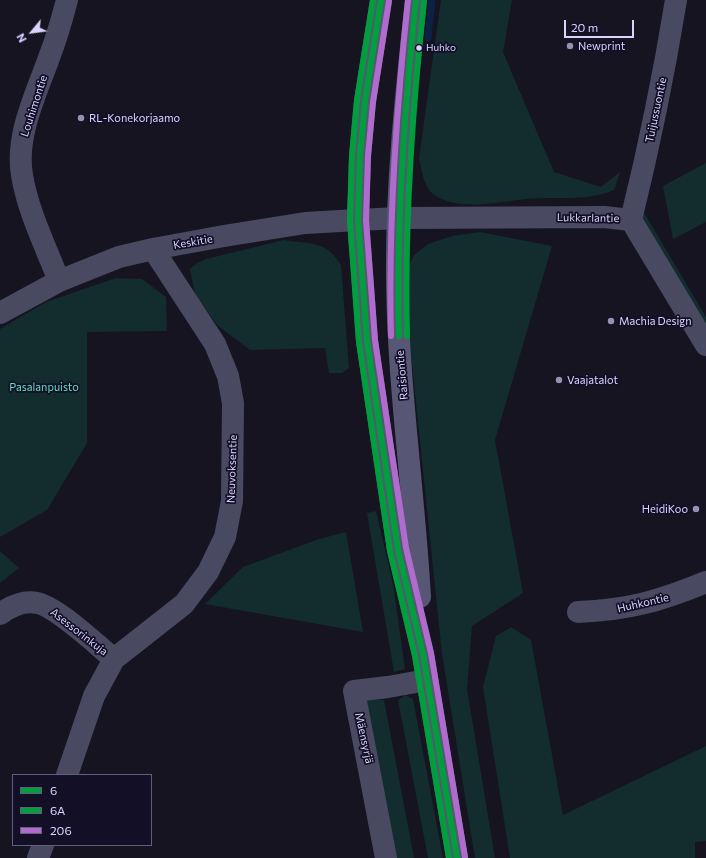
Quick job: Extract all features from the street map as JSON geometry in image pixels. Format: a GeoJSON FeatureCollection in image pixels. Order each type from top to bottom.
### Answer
{"type":"FeatureCollection","features":[{"type":"Feature","properties":{"kind":"main road","name":"Raisiontie"},"geometry":{"type":"LineString","coordinates":[[381,0],[365,101],[360,156],[358,220],[368,341],[398,550],[423,654],[457,858]]}},
{"type":"Feature","properties":{"kind":"main road","name":"Raisiontie"},"geometry":{"type":"LineString","coordinates":[[416,0],[402,156],[397,280],[400,353],[417,546],[423,654]]}},
{"type":"Feature","properties":{"kind":"street","name":"Louhimontie"},"geometry":{"type":"LineString","coordinates":[[59,281],[28,201],[21,174],[22,144],[27,120],[56,38],[67,0]]}},
{"type":"Feature","properties":{"kind":"street","name":"Tuijussuontie"},"geometry":{"type":"LineString","coordinates":[[631,220],[643,176],[664,73],[676,0]]}},
{"type":"Feature","properties":{"kind":"street","name":"Lukkarlantie"},"geometry":{"type":"LineString","coordinates":[[399,218],[604,217],[631,220],[706,345]]}},
{"type":"Feature","properties":{"kind":"street","name":"Keskitie"},"geometry":{"type":"LineString","coordinates":[[0,314],[59,281],[119,257],[153,249],[305,223],[399,218]]}},
{"type":"Feature","properties":{"kind":"street","name":"Neuvoksentie"},"geometry":{"type":"LineString","coordinates":[[67,774],[94,696],[114,659],[184,604],[208,572],[226,537],[232,501],[233,403],[228,376],[214,344],[153,249]]}},
{"type":"Feature","properties":{"kind":"street","name":"Huhkontie"},"geometry":{"type":"LineString","coordinates":[[578,612],[606,611],[634,607],[669,598],[706,582]]}},
{"type":"Feature","properties":{"kind":"street","name":"Asessorinkuja"},"geometry":{"type":"LineString","coordinates":[[0,614],[9,607],[24,602],[38,602],[54,610],[114,659]]}},
{"type":"Feature","properties":{"kind":"street","name":"Mäensyrjä"},"geometry":{"type":"LineString","coordinates":[[386,858],[354,691],[427,680]]}},
{"type":"Feature","properties":{"kind":"street"},"geometry":{"type":"LineString","coordinates":[[38,858],[43,846]]}},
{"type":"Feature","properties":{"kind":"green space"},"geometry":{"type":"Polygon","coordinates":[[[441,0],[512,0],[503,52],[554,172],[601,187],[620,172],[614,190],[593,196],[571,198],[537,198],[478,204],[454,203],[443,200],[430,191],[423,178],[419,158],[441,0]]]}},
{"type":"Feature","properties":{"kind":"green space"},"geometry":{"type":"Polygon","coordinates":[[[706,163],[706,222],[673,239],[663,186],[706,163]]]}},
{"type":"Feature","properties":{"kind":"green space"},"geometry":{"type":"Polygon","coordinates":[[[635,203],[646,216],[706,317],[706,345],[631,220],[635,203]]]}},
{"type":"Feature","properties":{"kind":"green space"},"geometry":{"type":"Polygon","coordinates":[[[480,232],[552,246],[495,440],[523,593],[472,626],[467,689],[495,858],[475,858],[442,654],[410,345],[406,272],[414,255],[428,244],[452,236],[480,232]]]}},
{"type":"Feature","properties":{"kind":"green space"},"geometry":{"type":"Polygon","coordinates":[[[284,240],[310,243],[323,247],[335,257],[341,265],[349,368],[342,373],[329,373],[325,348],[250,350],[217,325],[195,294],[190,269],[197,263],[206,259],[284,240]]]}},
{"type":"Feature","properties":{"kind":"green space","name":"Pasalanpuisto"},"geometry":{"type":"Polygon","coordinates":[[[116,278],[142,279],[166,297],[167,331],[87,332],[87,443],[47,510],[0,537],[0,329],[46,302],[116,278]]]}},
{"type":"Feature","properties":{"kind":"green space"},"geometry":{"type":"Polygon","coordinates":[[[376,511],[393,584],[405,669],[394,672],[367,513],[376,511]]]}},
{"type":"Feature","properties":{"kind":"green space"},"geometry":{"type":"Polygon","coordinates":[[[346,532],[363,632],[205,604],[243,567],[319,539],[346,532]]]}},
{"type":"Feature","properties":{"kind":"green space"},"geometry":{"type":"Polygon","coordinates":[[[0,551],[19,568],[0,583],[0,551]]]}},
{"type":"Feature","properties":{"kind":"green space"},"geometry":{"type":"Polygon","coordinates":[[[511,627],[531,640],[563,815],[706,746],[706,841],[695,842],[695,858],[510,858],[483,687],[496,636],[511,627]]]}},
{"type":"Feature","properties":{"kind":"green space"},"geometry":{"type":"Polygon","coordinates":[[[405,695],[413,699],[443,858],[428,858],[398,700],[405,695]]]}},
{"type":"Feature","properties":{"kind":"green space"},"geometry":{"type":"Polygon","coordinates":[[[363,698],[384,700],[414,858],[392,858],[363,698]]]}},
{"type":"Feature","properties":{"kind":"waterway"},"geometry":{"type":"LineString","coordinates":[[428,38],[432,0]]}},
{"type":"Feature","properties":{"kind":"transit line","name":"6A"},"geometry":{"type":"LineString","coordinates":[[373,0],[357,100],[352,156],[350,221],[359,342],[390,551],[415,656],[449,858]]}},
{"type":"Feature","properties":{"kind":"transit line","name":"6"},"geometry":{"type":"LineString","coordinates":[[381,0],[365,101],[360,156],[358,220],[367,341],[398,550],[423,654],[457,858]]}},
{"type":"Feature","properties":{"kind":"transit line","name":"206"},"geometry":{"type":"LineString","coordinates":[[391,336],[390,294],[394,168],[408,0]]}},
{"type":"Feature","properties":{"kind":"transit line","name":"6"},"geometry":{"type":"LineString","coordinates":[[399,336],[398,294],[402,168],[416,0]]}},
{"type":"Feature","properties":{"kind":"transit line","name":"206"},"geometry":{"type":"LineString","coordinates":[[389,1],[373,102],[368,156],[366,220],[375,340],[406,548],[431,653],[465,857]]}},
{"type":"Feature","properties":{"kind":"transit line","name":"6A"},"geometry":{"type":"LineString","coordinates":[[407,336],[406,294],[410,168],[424,1]]}},
{"type":"Feature","properties":{"kind":"place","name":"Newprint"},"geometry":{"type":"Point","coordinates":[570,46]}},
{"type":"Feature","properties":{"kind":"place","name":"Huhko"},"geometry":{"type":"Point","coordinates":[419,48]}},
{"type":"Feature","properties":{"kind":"place","name":"RL-Konekorjaamo"},"geometry":{"type":"Point","coordinates":[81,118]}},
{"type":"Feature","properties":{"kind":"place","name":"Machia Design"},"geometry":{"type":"Point","coordinates":[611,321]}},
{"type":"Feature","properties":{"kind":"place","name":"Vaajatalot"},"geometry":{"type":"Point","coordinates":[559,380]}},
{"type":"Feature","properties":{"kind":"place","name":"HeidiKoo"},"geometry":{"type":"Point","coordinates":[696,509]}}]}
